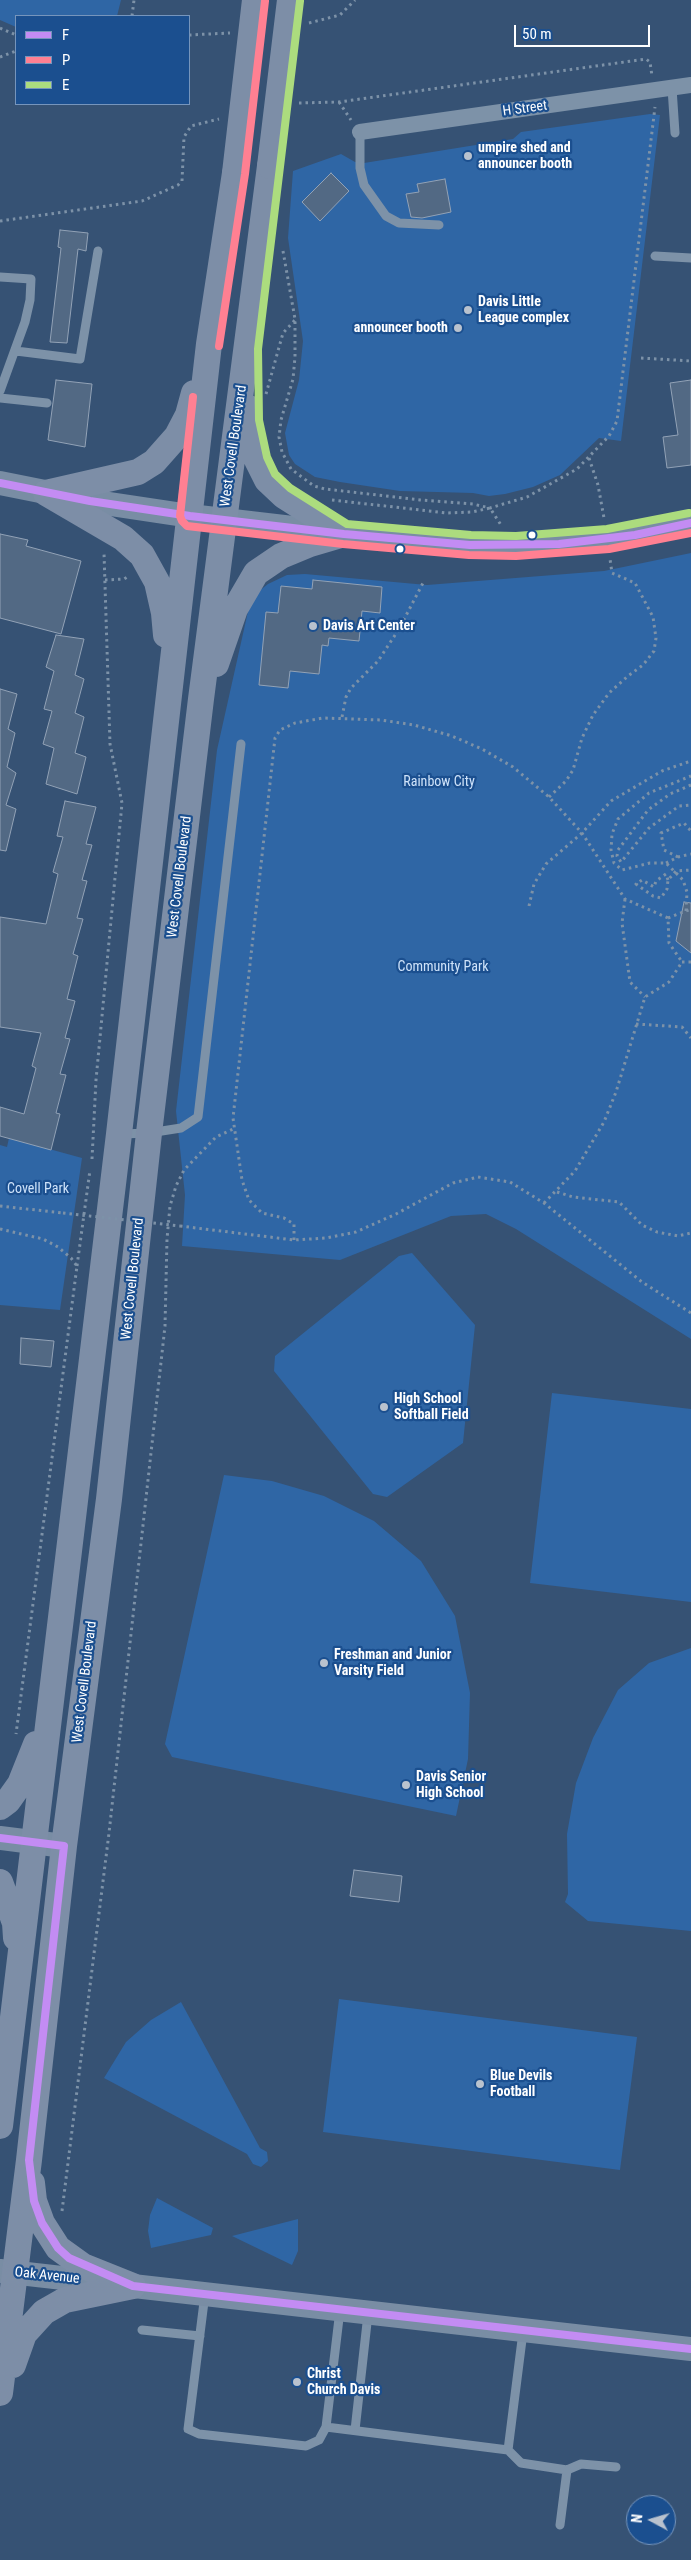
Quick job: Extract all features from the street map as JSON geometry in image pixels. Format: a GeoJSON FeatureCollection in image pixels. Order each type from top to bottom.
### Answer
{"type":"FeatureCollection","features":[{"type":"Feature","properties":{"kind":"main road"},"geometry":{"type":"LineString","coordinates":[[0,2126],[35,1842],[209,344],[235,173],[255,0]]}},
{"type":"Feature","properties":{"kind":"main road","name":"West Covell Boulevard"},"geometry":{"type":"LineString","coordinates":[[0,2393],[7,2272],[29,2160],[64,1846],[109,1499],[149,1133],[201,699],[248,348],[290,0]]}},
{"type":"Feature","properties":{"kind":"main road"},"geometry":{"type":"LineString","coordinates":[[46,493],[138,472],[154,462],[177,436],[188,415],[209,344]]}},
{"type":"Feature","properties":{"kind":"main road"},"geometry":{"type":"LineString","coordinates":[[248,348],[249,421],[257,460],[267,480],[284,496],[344,534]]}},
{"type":"Feature","properties":{"kind":"main road"},"geometry":{"type":"LineString","coordinates":[[46,493],[123,538],[148,562],[157,582],[164,613],[169,688]]}},
{"type":"Feature","properties":{"kind":"main road"},"geometry":{"type":"LineString","coordinates":[[201,699],[235,609],[256,573],[281,556],[310,544],[344,534]]}},
{"type":"Feature","properties":{"kind":"main road"},"geometry":{"type":"LineString","coordinates":[[0,1807],[8,1801],[20,1784],[52,1696]]}},
{"type":"Feature","properties":{"kind":"main road"},"geometry":{"type":"LineString","coordinates":[[0,1882],[15,1923],[19,1974]]}},
{"type":"Feature","properties":{"kind":"main road"},"geometry":{"type":"LineString","coordinates":[[29,2160],[34,2201],[42,2224],[58,2248],[83,2266],[133,2286]]}},
{"type":"Feature","properties":{"kind":"main road"},"geometry":{"type":"LineString","coordinates":[[0,2398],[24,2334],[44,2312],[65,2300],[133,2286]]}},
{"type":"Feature","properties":{"kind":"street","name":"H Street"},"geometry":{"type":"LineString","coordinates":[[360,132],[691,86]]}},
{"type":"Feature","properties":{"kind":"street"},"geometry":{"type":"LineString","coordinates":[[0,483],[46,493],[190,516],[344,534],[470,545],[516,546],[608,539],[691,523]]}},
{"type":"Feature","properties":{"kind":"street"},"geometry":{"type":"LineString","coordinates":[[0,1838],[64,1846]]}},
{"type":"Feature","properties":{"kind":"street","name":"Oak Avenue"},"geometry":{"type":"LineString","coordinates":[[7,2272],[691,2349]]}},
{"type":"Feature","properties":{"kind":"lane"},"geometry":{"type":"LineString","coordinates":[[672,88],[675,132]]}},
{"type":"Feature","properties":{"kind":"lane"},"geometry":{"type":"LineString","coordinates":[[360,132],[360,168],[364,185],[386,216],[399,223],[439,225]]}},
{"type":"Feature","properties":{"kind":"lane"},"geometry":{"type":"LineString","coordinates":[[16,351],[80,359],[98,251]]}},
{"type":"Feature","properties":{"kind":"lane"},"geometry":{"type":"LineString","coordinates":[[655,256],[691,258]]}},
{"type":"Feature","properties":{"kind":"lane"},"geometry":{"type":"LineString","coordinates":[[0,277],[31,280],[30,300],[16,351],[0,391]]}},
{"type":"Feature","properties":{"kind":"lane"},"geometry":{"type":"LineString","coordinates":[[0,398],[47,403]]}},
{"type":"Feature","properties":{"kind":"lane"},"geometry":{"type":"LineString","coordinates":[[118,1134],[149,1133],[181,1128],[198,1117],[241,744]]}},
{"type":"Feature","properties":{"kind":"lane"},"geometry":{"type":"LineString","coordinates":[[205,2294],[188,2428],[199,2434],[306,2446],[319,2440],[326,2427],[341,2309]]}},
{"type":"Feature","properties":{"kind":"lane"},"geometry":{"type":"LineString","coordinates":[[355,2430],[368,2312]]}},
{"type":"Feature","properties":{"kind":"lane"},"geometry":{"type":"LineString","coordinates":[[142,2330],[200,2336]]}},
{"type":"Feature","properties":{"kind":"lane"},"geometry":{"type":"LineString","coordinates":[[508,2450],[523,2330]]}},
{"type":"Feature","properties":{"kind":"lane"},"geometry":{"type":"LineString","coordinates":[[326,2427],[508,2450],[520,2463],[566,2470],[582,2464],[616,2466]]}},
{"type":"Feature","properties":{"kind":"lane"},"geometry":{"type":"LineString","coordinates":[[560,2525],[566,2470]]}},
{"type":"Feature","properties":{"kind":"path"},"geometry":{"type":"LineString","coordinates":[[132,15],[134,0]]}},
{"type":"Feature","properties":{"kind":"path"},"geometry":{"type":"LineString","coordinates":[[0,28],[15,36]]}},
{"type":"Feature","properties":{"kind":"path"},"geometry":{"type":"LineString","coordinates":[[0,57],[15,51]]}},
{"type":"Feature","properties":{"kind":"path"},"geometry":{"type":"LineString","coordinates":[[292,105],[339,102],[646,59],[650,62],[652,80]]}},
{"type":"Feature","properties":{"kind":"path"},"geometry":{"type":"LineString","coordinates":[[322,499],[447,513],[472,512],[540,492],[577,469],[590,458],[609,436],[617,421],[620,405],[655,102]]}},
{"type":"Feature","properties":{"kind":"path"},"geometry":{"type":"LineString","coordinates":[[0,222],[142,201],[160,193],[182,181],[184,137],[192,126],[227,117]]}},
{"type":"Feature","properties":{"kind":"path"},"geometry":{"type":"LineString","coordinates":[[283,250],[295,320],[295,357],[293,379],[280,420],[279,437],[282,452],[292,470],[314,486],[325,489],[473,504],[490,508]]}},
{"type":"Feature","properties":{"kind":"path"},"geometry":{"type":"LineString","coordinates":[[265,398],[283,333],[295,320]]}},
{"type":"Feature","properties":{"kind":"path"},"geometry":{"type":"LineString","coordinates":[[641,358],[691,361]]}},
{"type":"Feature","properties":{"kind":"path"},"geometry":{"type":"LineString","coordinates":[[590,458],[602,507]]}},
{"type":"Feature","properties":{"kind":"path"},"geometry":{"type":"LineString","coordinates":[[16,1735],[76,1266],[92,1160],[96,1080],[122,803],[110,744],[104,552]]}},
{"type":"Feature","properties":{"kind":"path"},"geometry":{"type":"LineString","coordinates":[[549,797],[566,781],[573,770],[582,738],[593,715],[609,693],[643,666],[654,650],[656,628],[638,587],[631,580],[616,576],[611,564]]}},
{"type":"Feature","properties":{"kind":"path"},"geometry":{"type":"LineString","coordinates":[[105,580],[124,579],[131,574]]}},
{"type":"Feature","properties":{"kind":"path"},"geometry":{"type":"LineString","coordinates":[[342,717],[346,698],[352,688],[378,661],[399,629],[424,581]]}},
{"type":"Feature","properties":{"kind":"path"},"geometry":{"type":"LineString","coordinates":[[294,1240],[294,1224],[284,1218],[262,1213],[250,1200],[242,1180],[234,1129],[275,738],[280,730],[295,723],[342,717],[414,725],[452,736],[482,749],[513,768],[549,797],[582,833],[625,899],[668,918],[691,910]]}},
{"type":"Feature","properties":{"kind":"path"},"geometry":{"type":"LineString","coordinates":[[529,906],[534,884],[546,864],[582,833],[611,801],[635,785],[662,771],[691,761]]}},
{"type":"Feature","properties":{"kind":"path"},"geometry":{"type":"LineString","coordinates":[[691,776],[649,793],[618,819],[612,834],[610,850],[614,863],[622,870],[650,863],[666,863],[678,857],[691,854]]}},
{"type":"Feature","properties":{"kind":"path"},"geometry":{"type":"LineString","coordinates":[[691,785],[670,794],[648,810],[618,850],[617,856],[621,862],[649,828],[678,806],[691,805]]}},
{"type":"Feature","properties":{"kind":"path"},"geometry":{"type":"LineString","coordinates":[[678,857],[664,850],[660,832],[684,823],[691,831]]}},
{"type":"Feature","properties":{"kind":"path"},"geometry":{"type":"LineString","coordinates":[[666,863],[676,871],[687,892],[686,911]]}},
{"type":"Feature","properties":{"kind":"path"},"geometry":{"type":"LineString","coordinates":[[668,880],[666,874],[656,881],[654,887],[642,880],[636,884],[653,896],[661,898],[667,889],[668,880],[676,871],[691,870]]}},
{"type":"Feature","properties":{"kind":"path"},"geometry":{"type":"LineString","coordinates":[[625,899],[622,923],[630,982],[645,997]]}},
{"type":"Feature","properties":{"kind":"path"},"geometry":{"type":"LineString","coordinates":[[668,918],[669,943],[682,962]]}},
{"type":"Feature","properties":{"kind":"path"},"geometry":{"type":"LineString","coordinates":[[544,1203],[557,1192],[575,1171],[604,1122],[616,1092],[645,997],[670,982],[682,962]]}},
{"type":"Feature","properties":{"kind":"path"},"geometry":{"type":"LineString","coordinates":[[682,962],[691,962]]}},
{"type":"Feature","properties":{"kind":"path"},"geometry":{"type":"LineString","coordinates":[[636,1024],[682,1027],[691,1038]]}},
{"type":"Feature","properties":{"kind":"path"},"geometry":{"type":"LineString","coordinates":[[60,2220],[109,1833],[165,1326],[167,1239],[170,1206],[176,1186],[184,1170],[216,1137],[234,1129]]}},
{"type":"Feature","properties":{"kind":"path"},"geometry":{"type":"LineString","coordinates":[[0,1206],[294,1240],[326,1238],[356,1232],[396,1214],[453,1183],[478,1177],[510,1182],[544,1203],[642,1282],[691,1313]]}},
{"type":"Feature","properties":{"kind":"path"},"geometry":{"type":"LineString","coordinates":[[557,1192],[573,1197],[619,1202],[642,1225],[657,1232],[678,1236],[691,1233]]}},
{"type":"Feature","properties":{"kind":"path"},"geometry":{"type":"LineString","coordinates":[[0,1229],[43,1239],[71,1258],[76,1266]]}},
{"type":"Feature","properties":{"kind":"green space"},"geometry":{"type":"Polygon","coordinates":[[[0,0],[121,0],[117,15],[15,15],[15,27],[0,20],[0,0]]]}},
{"type":"Feature","properties":{"kind":"green space","name":"Davis Little League complex"},"geometry":{"type":"Polygon","coordinates":[[[650,114],[660,115],[621,441],[599,438],[560,475],[533,487],[489,496],[473,493],[400,491],[340,482],[315,477],[295,464],[289,455],[285,433],[299,380],[303,341],[288,238],[293,171],[341,154],[355,162],[364,163],[513,139],[521,132],[650,114]]]}},
{"type":"Feature","properties":{"kind":"green space","name":"Community Park"},"geometry":{"type":"Polygon","coordinates":[[[691,553],[691,1339],[516,1229],[486,1214],[451,1216],[340,1260],[182,1246],[185,1195],[176,1111],[217,750],[249,607],[258,592],[268,584],[287,575],[305,574],[427,585],[604,571],[691,553]]]}},
{"type":"Feature","properties":{"kind":"green space","name":"Covell Park"},"geometry":{"type":"Polygon","coordinates":[[[9,1138],[82,1158],[60,1310],[0,1305],[0,1145],[7,1147],[9,1138]]]}},
{"type":"Feature","properties":{"kind":"green space","name":"High School Softball Field"},"geometry":{"type":"Polygon","coordinates":[[[412,1253],[475,1325],[463,1443],[387,1497],[373,1494],[274,1371],[275,1356],[399,1256],[412,1253]]]}},
{"type":"Feature","properties":{"kind":"green space"},"geometry":{"type":"Polygon","coordinates":[[[552,1393],[691,1409],[691,1602],[530,1583],[552,1393]]]}},
{"type":"Feature","properties":{"kind":"green space","name":"Freshman and Junior Varsity Field"},"geometry":{"type":"Polygon","coordinates":[[[224,1475],[272,1481],[324,1496],[374,1521],[421,1561],[455,1616],[470,1693],[468,1759],[456,1816],[172,1757],[165,1744],[224,1475]]]}},
{"type":"Feature","properties":{"kind":"green space"},"geometry":{"type":"Polygon","coordinates":[[[691,1648],[691,1931],[588,1921],[565,1902],[568,1894],[567,1834],[576,1783],[593,1738],[618,1690],[649,1663],[691,1648]]]}},
{"type":"Feature","properties":{"kind":"green space","name":"Blue Devils Football"},"geometry":{"type":"Polygon","coordinates":[[[339,1999],[637,2037],[620,2170],[323,2132],[339,1999]]]}},
{"type":"Feature","properties":{"kind":"green space"},"geometry":{"type":"Polygon","coordinates":[[[181,2002],[260,2148],[267,2152],[268,2161],[261,2167],[253,2164],[247,2154],[104,2078],[126,2042],[151,2020],[181,2002]]]}},
{"type":"Feature","properties":{"kind":"green space"},"geometry":{"type":"Polygon","coordinates":[[[157,2198],[213,2228],[211,2235],[151,2248],[148,2231],[150,2215],[157,2198]]]}},
{"type":"Feature","properties":{"kind":"green space"},"geometry":{"type":"Polygon","coordinates":[[[298,2219],[298,2251],[292,2265],[232,2236],[298,2219]]]}},
{"type":"Feature","properties":{"kind":"building"},"geometry":{"type":"Polygon","coordinates":[[[331,173],[349,191],[320,221],[302,202],[331,173]]]}},
{"type":"Feature","properties":{"kind":"building"},"geometry":{"type":"Polygon","coordinates":[[[445,179],[451,212],[422,218],[411,217],[406,194],[419,192],[417,184],[445,179]]]}},
{"type":"Feature","properties":{"kind":"building"},"geometry":{"type":"Polygon","coordinates":[[[60,230],[88,233],[86,251],[78,249],[67,343],[50,342],[61,248],[58,247],[60,230]]]}},
{"type":"Feature","properties":{"kind":"building"},"geometry":{"type":"Polygon","coordinates":[[[56,380],[92,384],[85,447],[48,440],[56,380]]]}},
{"type":"Feature","properties":{"kind":"building"},"geometry":{"type":"Polygon","coordinates":[[[691,380],[691,465],[667,468],[663,437],[678,435],[670,383],[691,380]]]}},
{"type":"Feature","properties":{"kind":"building"},"geometry":{"type":"Polygon","coordinates":[[[0,534],[28,540],[26,546],[81,561],[61,634],[0,618],[0,534]]]}},
{"type":"Feature","properties":{"kind":"building","name":"Davis Art Center"},"geometry":{"type":"Polygon","coordinates":[[[313,580],[382,587],[380,613],[362,611],[359,641],[329,638],[328,646],[322,645],[319,674],[290,671],[288,688],[259,685],[266,612],[278,613],[281,586],[312,589],[313,580]]]}},
{"type":"Feature","properties":{"kind":"building"},"geometry":{"type":"Polygon","coordinates":[[[56,635],[84,639],[75,675],[84,679],[75,713],[84,717],[75,753],[86,757],[77,794],[46,784],[54,748],[43,744],[52,711],[44,709],[54,671],[46,667],[56,635]]]}},
{"type":"Feature","properties":{"kind":"building"},"geometry":{"type":"Polygon","coordinates":[[[0,689],[17,694],[8,729],[15,733],[7,767],[16,773],[6,805],[16,809],[6,851],[0,850],[0,689]]]}},
{"type":"Feature","properties":{"kind":"building"},"geometry":{"type":"Polygon","coordinates":[[[65,801],[96,807],[86,844],[92,845],[82,880],[87,881],[77,918],[83,919],[73,954],[78,956],[67,999],[75,1001],[65,1038],[70,1039],[60,1074],[66,1075],[56,1113],[60,1114],[51,1150],[0,1136],[0,1107],[24,1114],[36,1068],[32,1066],[41,1033],[0,1027],[0,917],[46,924],[58,874],[53,872],[63,837],[57,836],[65,801]]]}},
{"type":"Feature","properties":{"kind":"building"},"geometry":{"type":"Polygon","coordinates":[[[684,902],[691,903],[691,953],[676,941],[684,902]]]}},
{"type":"Feature","properties":{"kind":"building"},"geometry":{"type":"Polygon","coordinates":[[[21,1338],[54,1341],[51,1367],[20,1364],[21,1338]]]}},
{"type":"Feature","properties":{"kind":"building"},"geometry":{"type":"Polygon","coordinates":[[[354,1870],[402,1876],[399,1902],[350,1896],[354,1870]]]}},
{"type":"Feature","properties":{"kind":"transit line","name":"P"},"geometry":{"type":"LineString","coordinates":[[219,346],[245,174],[265,1]]}},
{"type":"Feature","properties":{"kind":"transit line","name":"E"},"geometry":{"type":"LineString","coordinates":[[300,1],[258,349],[259,420],[267,457],[275,474],[290,488],[347,524],[471,535],[516,536],[607,529],[689,513]]}},
{"type":"Feature","properties":{"kind":"transit line","name":"P"},"geometry":{"type":"LineString","coordinates":[[193,397],[180,516],[187,526],[343,544],[469,555],[516,556],[609,549],[691,533]]}},
{"type":"Feature","properties":{"kind":"transit line","name":"F"},"geometry":{"type":"LineString","coordinates":[[0,483],[90,501],[190,516],[344,534],[470,545],[559,544],[635,535],[691,523]]}},
{"type":"Feature","properties":{"kind":"transit line","name":"F"},"geometry":{"type":"LineString","coordinates":[[0,1838],[64,1846],[29,2160],[34,2201],[42,2223],[58,2248],[69,2258],[133,2286],[691,2349]]}},
{"type":"Feature","properties":{"kind":"place","name":"umpire shed and announcer booth"},"geometry":{"type":"Point","coordinates":[468,156]}},
{"type":"Feature","properties":{"kind":"place","name":"Davis Little League complex"},"geometry":{"type":"Point","coordinates":[468,310]}},
{"type":"Feature","properties":{"kind":"place","name":"announcer booth"},"geometry":{"type":"Point","coordinates":[458,328]}},
{"type":"Feature","properties":{"kind":"place","name":"Davis Art Center"},"geometry":{"type":"Point","coordinates":[313,626]}},
{"type":"Feature","properties":{"kind":"place","name":"High School Softball Field"},"geometry":{"type":"Point","coordinates":[384,1407]}},
{"type":"Feature","properties":{"kind":"place","name":"Freshman and Junior Varsity Field"},"geometry":{"type":"Point","coordinates":[324,1663]}},
{"type":"Feature","properties":{"kind":"place","name":"Davis Senior High School"},"geometry":{"type":"Point","coordinates":[406,1785]}},
{"type":"Feature","properties":{"kind":"place","name":"Blue Devils Football"},"geometry":{"type":"Point","coordinates":[480,2084]}},
{"type":"Feature","properties":{"kind":"place","name":"Christ Church Davis"},"geometry":{"type":"Point","coordinates":[297,2382]}},
{"type":"Feature","properties":{"kind":"park label","name":"Rainbow City"},"geometry":{"type":"Point","coordinates":[439,782]}}]}
